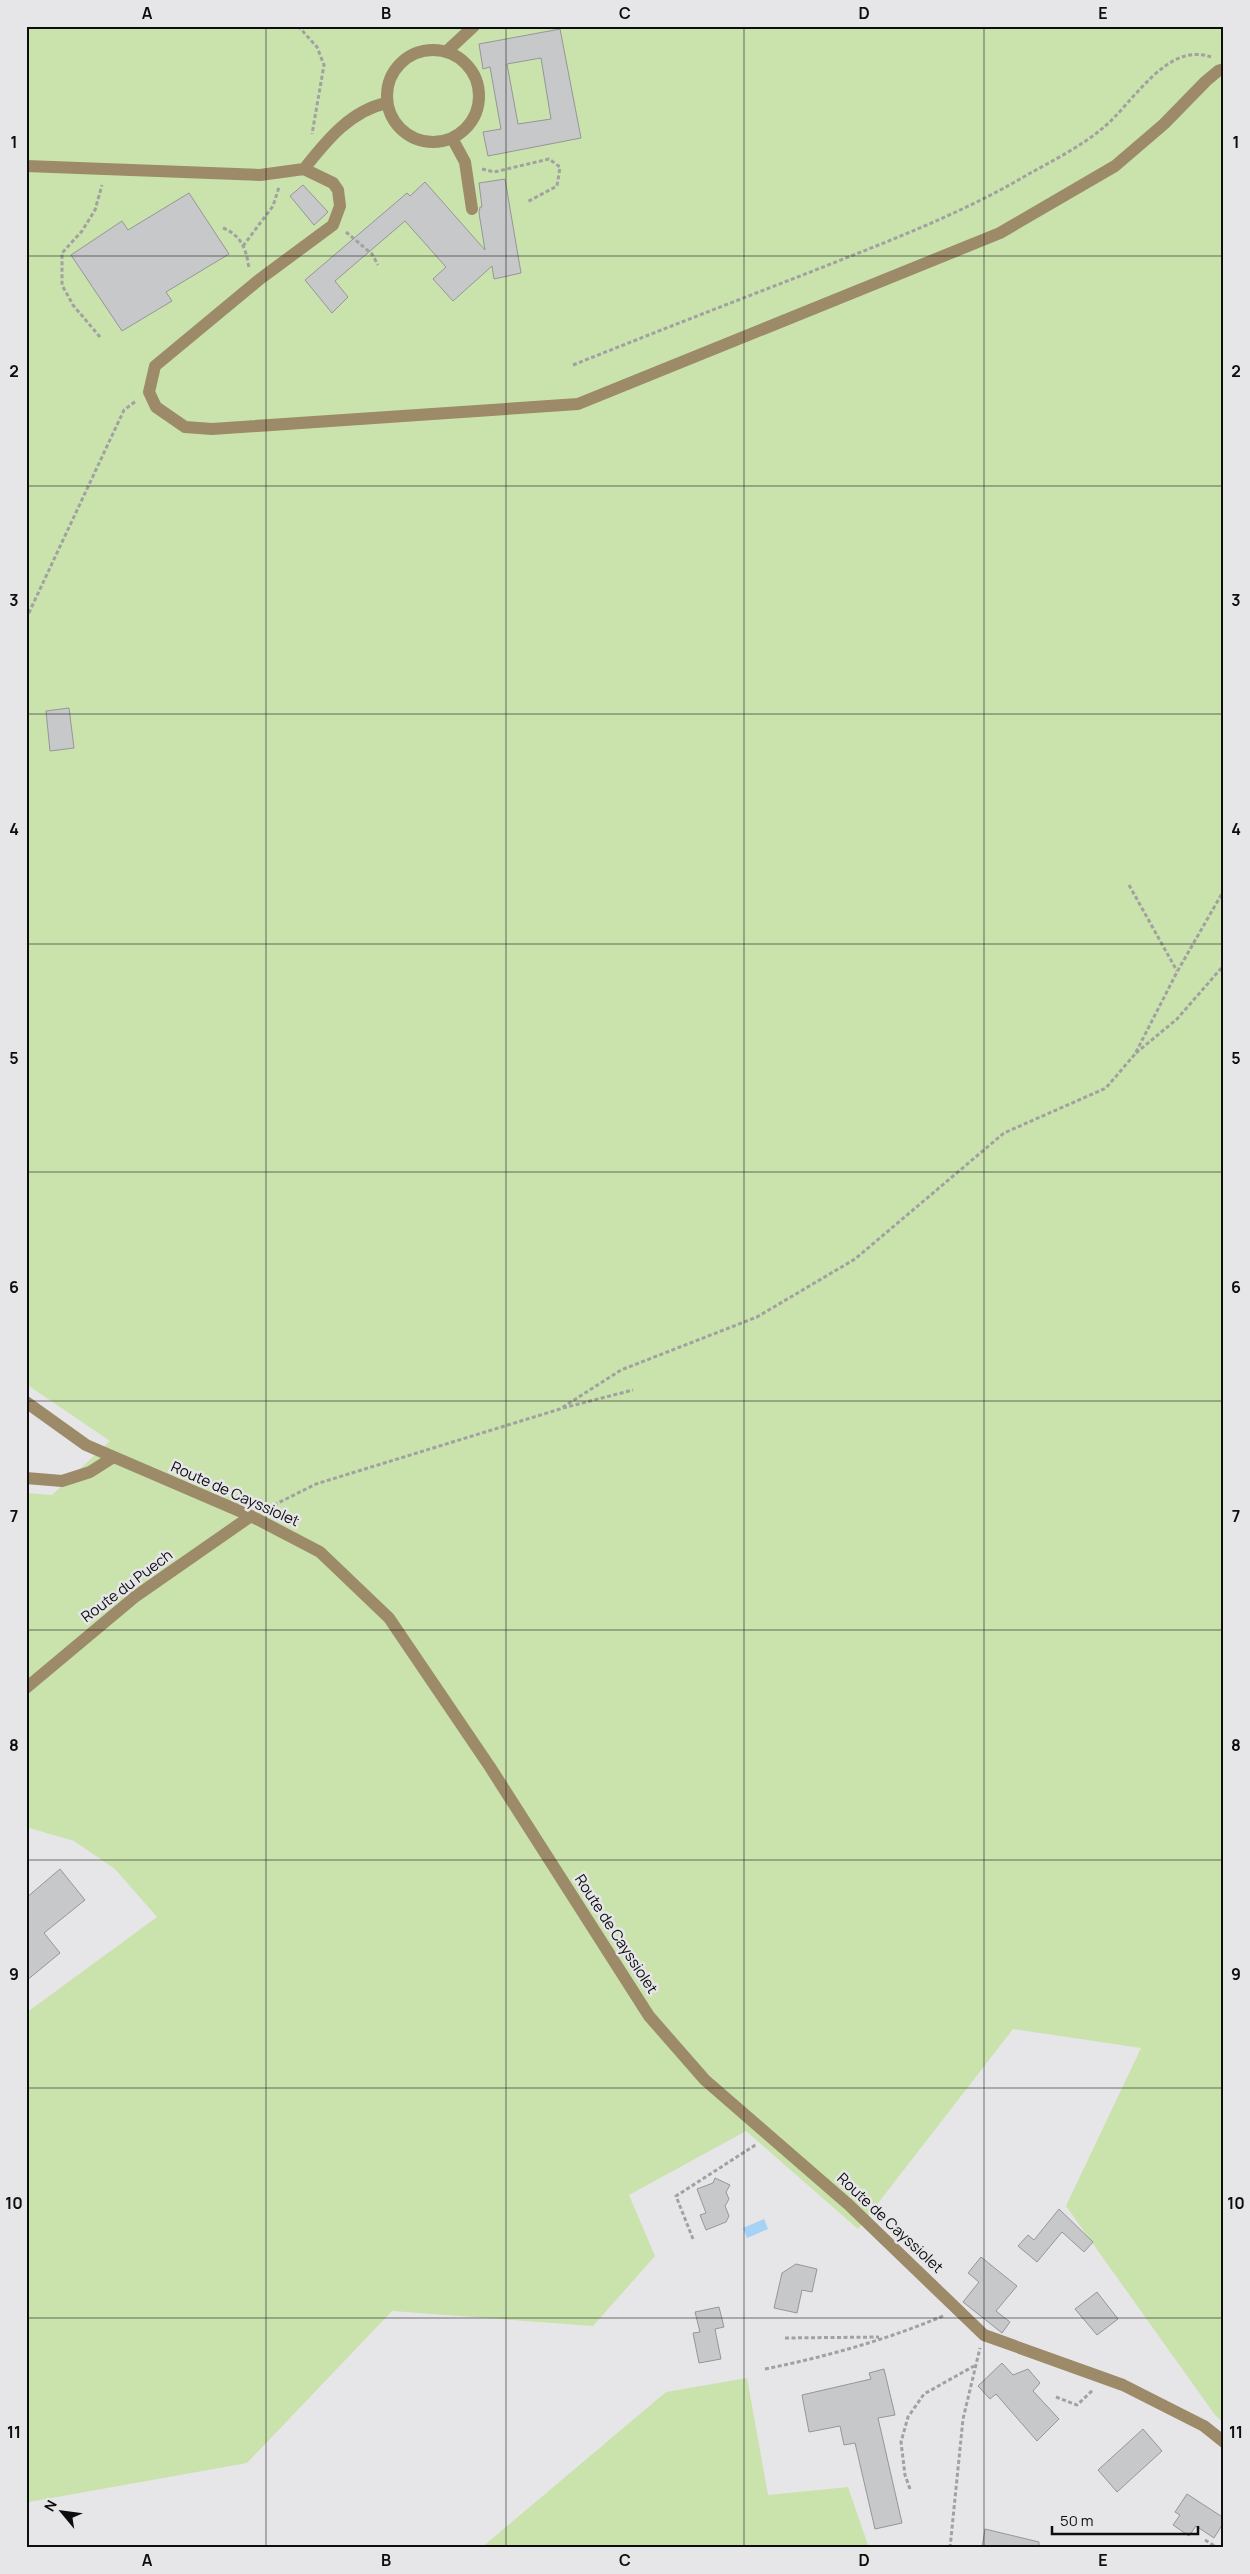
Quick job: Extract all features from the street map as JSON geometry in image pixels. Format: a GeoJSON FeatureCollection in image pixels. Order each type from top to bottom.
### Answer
{"type":"FeatureCollection","features":[{"type":"Feature","properties":{"kind":"street"},"geometry":{"type":"LineString","coordinates":[[446,52],[474,26]]}},
{"type":"Feature","properties":{"kind":"street"},"geometry":{"type":"LineString","coordinates":[[431,50],[446,52],[461,59],[472,70],[478,85],[479,101],[474,116],[465,129],[452,138],[438,142],[424,142],[410,137],[399,128],[391,116],[387,103],[387,87],[393,73],[403,61],[416,53],[431,50]]}},
{"type":"Feature","properties":{"kind":"street"},"geometry":{"type":"LineString","coordinates":[[26,166],[279,174],[304,169],[332,183],[338,190],[340,206],[333,225],[252,286],[155,366],[149,392],[156,407],[185,427],[212,429],[578,404],[1000,232],[1115,166],[1164,124],[1206,81],[1218,71],[1224,69]]}},
{"type":"Feature","properties":{"kind":"street"},"geometry":{"type":"LineString","coordinates":[[304,169],[326,140],[369,106],[387,103]]}},
{"type":"Feature","properties":{"kind":"street"},"geometry":{"type":"LineString","coordinates":[[452,138],[465,162],[472,208]]}},
{"type":"Feature","properties":{"kind":"street","name":"Route de Cayssiolet"},"geometry":{"type":"LineString","coordinates":[[26,1402],[86,1445],[112,1458],[251,1516],[320,1552],[389,1618],[490,1767],[649,2016],[705,2080],[849,2205],[984,2335],[1123,2386],[1204,2426],[1224,2442]]}},
{"type":"Feature","properties":{"kind":"street"},"geometry":{"type":"LineString","coordinates":[[26,1478],[62,1481],[90,1472],[112,1458]]}},
{"type":"Feature","properties":{"kind":"street","name":"Route du Puech"},"geometry":{"type":"LineString","coordinates":[[26,1688],[136,1596],[251,1516]]}},
{"type":"Feature","properties":{"kind":"path"},"geometry":{"type":"LineString","coordinates":[[298,26],[317,46],[324,65],[312,132],[318,151]]}},
{"type":"Feature","properties":{"kind":"path"},"geometry":{"type":"LineString","coordinates":[[573,365],[927,226],[1027,175],[1104,127],[1136,92],[1166,66],[1185,54],[1201,53],[1214,58]]}},
{"type":"Feature","properties":{"kind":"path"},"geometry":{"type":"LineString","coordinates":[[465,162],[494,172],[549,159],[560,167],[557,186],[527,202]]}},
{"type":"Feature","properties":{"kind":"path"},"geometry":{"type":"LineString","coordinates":[[100,337],[73,305],[62,285],[62,253],[82,231],[95,210],[102,189],[101,169]]}},
{"type":"Feature","properties":{"kind":"path"},"geometry":{"type":"LineString","coordinates":[[243,246],[273,206],[279,188],[279,174]]}},
{"type":"Feature","properties":{"kind":"path"},"geometry":{"type":"LineString","coordinates":[[333,225],[351,235],[372,254],[378,265]]}},
{"type":"Feature","properties":{"kind":"path"},"geometry":{"type":"LineString","coordinates":[[223,228],[235,233],[243,246],[246,252],[252,286]]}},
{"type":"Feature","properties":{"kind":"path"},"geometry":{"type":"LineString","coordinates":[[26,619],[124,410],[149,392]]}},
{"type":"Feature","properties":{"kind":"path"},"geometry":{"type":"LineString","coordinates":[[1129,885],[1177,972]]}},
{"type":"Feature","properties":{"kind":"path"},"geometry":{"type":"LineString","coordinates":[[1135,1054],[1177,972],[1224,890]]}},
{"type":"Feature","properties":{"kind":"path"},"geometry":{"type":"LineString","coordinates":[[560,1409],[621,1370],[757,1317],[855,1259],[1004,1133],[1106,1088],[1135,1054],[1177,1018],[1224,965]]}},
{"type":"Feature","properties":{"kind":"path"},"geometry":{"type":"LineString","coordinates":[[251,1516],[316,1484],[560,1409],[634,1390]]}},
{"type":"Feature","properties":{"kind":"path"},"geometry":{"type":"LineString","coordinates":[[693,2240],[676,2196],[770,2136]]}},
{"type":"Feature","properties":{"kind":"path"},"geometry":{"type":"LineString","coordinates":[[765,2369],[805,2361],[884,2337],[957,2310]]}},
{"type":"Feature","properties":{"kind":"path"},"geometry":{"type":"LineString","coordinates":[[950,2548],[963,2419],[984,2335]]}},
{"type":"Feature","properties":{"kind":"path"},"geometry":{"type":"LineString","coordinates":[[785,2338],[884,2337]]}},
{"type":"Feature","properties":{"kind":"path"},"geometry":{"type":"LineString","coordinates":[[910,2489],[905,2474],[901,2442],[908,2417],[924,2394],[975,2366]]}},
{"type":"Feature","properties":{"kind":"path"},"geometry":{"type":"LineString","coordinates":[[1056,2397],[1077,2405],[1105,2379]]}},
{"type":"Feature","properties":{"kind":"path"},"geometry":{"type":"LineString","coordinates":[[1205,2540],[1218,2548]]}},
{"type":"Feature","properties":{"kind":"green space"},"geometry":{"type":"Polygon","coordinates":[[[26,26],[1224,26],[1224,2423],[1215,2415],[1066,2206],[1141,2048],[1013,2029],[858,2229],[746,2131],[629,2195],[655,2256],[593,2326],[392,2311],[247,2463],[29,2502],[26,2508],[26,2013],[157,1917],[115,1869],[74,1841],[26,1827],[26,1493],[52,1495],[110,1441],[26,1384],[26,26]]]}},
{"type":"Feature","properties":{"kind":"green space"},"geometry":{"type":"Polygon","coordinates":[[[747,2378],[768,2495],[848,2487],[869,2548],[481,2548],[666,2392],[747,2378]]]}},
{"type":"Feature","properties":{"kind":"water"},"geometry":{"type":"Polygon","coordinates":[[[764,2219],[768,2229],[747,2238],[743,2228],[764,2219]]]}},
{"type":"Feature","properties":{"kind":"building"},"geometry":{"type":"Polygon","coordinates":[[[560,29],[581,138],[488,156],[483,132],[501,129],[490,67],[483,69],[479,44],[560,29]],[[541,58],[507,64],[518,124],[551,119],[541,58]]]}},
{"type":"Feature","properties":{"kind":"building"},"geometry":{"type":"Polygon","coordinates":[[[505,179],[521,273],[494,279],[492,266],[453,301],[433,279],[446,267],[405,221],[335,281],[348,297],[332,313],[305,280],[407,193],[410,196],[425,182],[485,250],[479,213],[480,207],[482,207],[479,183],[505,179]]]}},
{"type":"Feature","properties":{"kind":"building"},"geometry":{"type":"Polygon","coordinates":[[[303,185],[328,212],[314,225],[290,196],[303,185]]]}},
{"type":"Feature","properties":{"kind":"building"},"geometry":{"type":"Polygon","coordinates":[[[189,193],[229,254],[166,292],[172,301],[122,331],[71,255],[122,221],[128,230],[189,193]]]}},
{"type":"Feature","properties":{"kind":"building"},"geometry":{"type":"Polygon","coordinates":[[[69,708],[74,748],[50,751],[46,711],[69,708]]]}},
{"type":"Feature","properties":{"kind":"building"},"geometry":{"type":"Polygon","coordinates":[[[60,1869],[85,1900],[44,1933],[60,1953],[26,1981],[26,1898],[60,1869]]]}},
{"type":"Feature","properties":{"kind":"building"},"geometry":{"type":"Polygon","coordinates":[[[715,2178],[730,2185],[726,2192],[729,2199],[725,2206],[729,2216],[726,2222],[706,2230],[700,2215],[706,2213],[697,2189],[713,2183],[715,2178]]]}},
{"type":"Feature","properties":{"kind":"building"},"geometry":{"type":"Polygon","coordinates":[[[1059,2209],[1093,2242],[1084,2252],[1062,2232],[1037,2262],[1018,2246],[1028,2235],[1034,2240],[1059,2209]]]}},
{"type":"Feature","properties":{"kind":"building"},"geometry":{"type":"Polygon","coordinates":[[[981,2257],[1017,2286],[996,2311],[1010,2322],[1002,2333],[963,2302],[979,2282],[968,2273],[981,2257]]]}},
{"type":"Feature","properties":{"kind":"building"},"geometry":{"type":"Polygon","coordinates":[[[796,2264],[817,2269],[812,2292],[802,2290],[797,2313],[774,2308],[782,2273],[796,2264]]]}},
{"type":"Feature","properties":{"kind":"building"},"geometry":{"type":"Polygon","coordinates":[[[1097,2292],[1118,2319],[1097,2335],[1075,2309],[1097,2292]]]}},
{"type":"Feature","properties":{"kind":"building"},"geometry":{"type":"Polygon","coordinates":[[[719,2307],[724,2327],[715,2329],[721,2359],[699,2363],[693,2333],[700,2332],[695,2312],[719,2307]]]}},
{"type":"Feature","properties":{"kind":"building"},"geometry":{"type":"Polygon","coordinates":[[[1002,2363],[1013,2375],[1028,2369],[1040,2383],[1033,2391],[1059,2419],[1037,2441],[996,2394],[990,2399],[978,2386],[1002,2363]]]}},
{"type":"Feature","properties":{"kind":"building"},"geometry":{"type":"Polygon","coordinates":[[[884,2369],[895,2415],[878,2418],[902,2523],[875,2529],[855,2443],[844,2445],[840,2426],[809,2432],[802,2395],[871,2379],[869,2373],[884,2369]]]}},
{"type":"Feature","properties":{"kind":"building"},"geometry":{"type":"Polygon","coordinates":[[[1143,2429],[1162,2451],[1117,2492],[1098,2470],[1143,2429]]]}},
{"type":"Feature","properties":{"kind":"building"},"geometry":{"type":"Polygon","coordinates":[[[1187,2494],[1224,2518],[1224,2522],[1214,2538],[1196,2526],[1189,2536],[1173,2525],[1180,2515],[1175,2512],[1187,2494]]]}},
{"type":"Feature","properties":{"kind":"building"},"geometry":{"type":"Polygon","coordinates":[[[985,2529],[1039,2542],[1039,2548],[982,2548],[985,2529]]]}}]}
